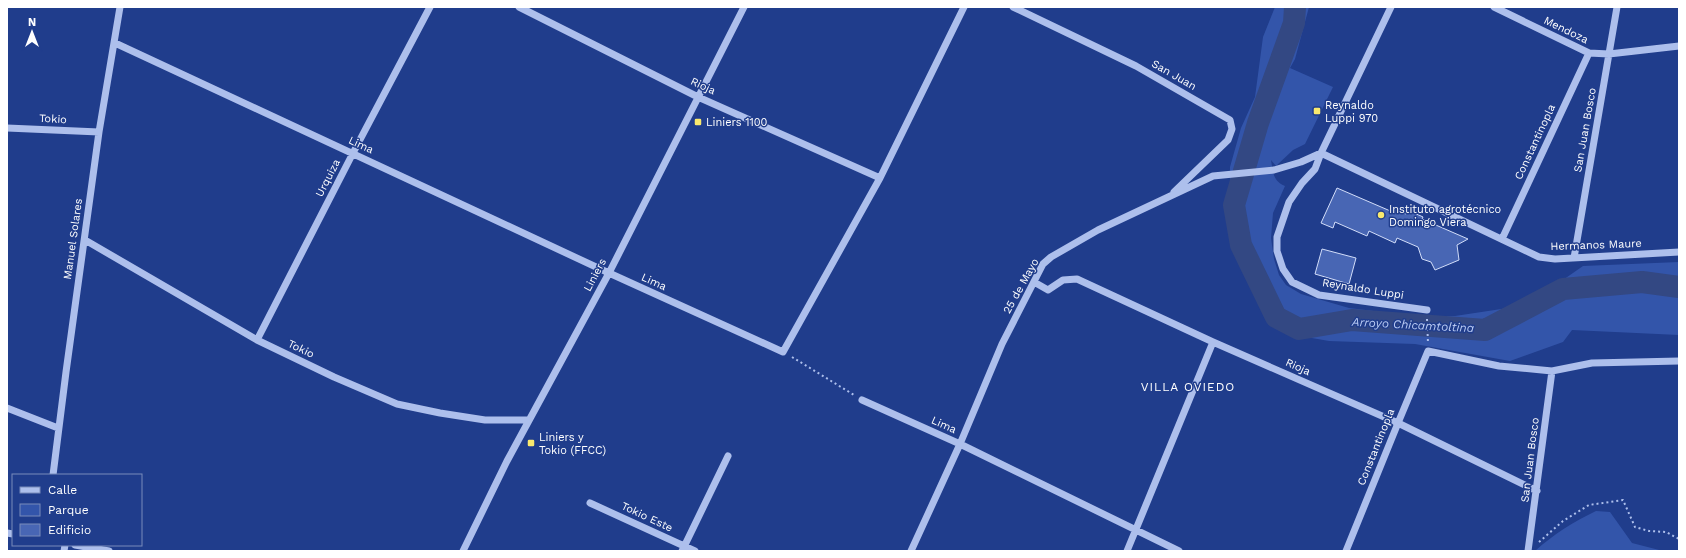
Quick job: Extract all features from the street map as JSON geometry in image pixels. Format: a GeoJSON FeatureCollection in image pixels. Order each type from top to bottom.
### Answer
{"type":"FeatureCollection","features":[{"type":"Feature","properties":{"kind":"street","name":"Manuel Solares"},"geometry":{"type":"LineString","coordinates":[[53,474],[58,428],[99,132],[120,7]]}},
{"type":"Feature","properties":{"kind":"street","name":"Urquiza"},"geometry":{"type":"LineString","coordinates":[[258,340],[353,153],[430,7]]}},
{"type":"Feature","properties":{"kind":"street","name":"Rioja"},"geometry":{"type":"LineString","coordinates":[[519,7],[698,97],[880,178]]}},
{"type":"Feature","properties":{"kind":"street","name":"Liniers"},"geometry":{"type":"LineString","coordinates":[[463,551],[507,461],[609,273],[744,7]]}},
{"type":"Feature","properties":{"kind":"street"},"geometry":{"type":"LineString","coordinates":[[783,352],[880,178],[964,7]]}},
{"type":"Feature","properties":{"kind":"street","name":"San Juan"},"geometry":{"type":"LineString","coordinates":[[1013,7],[1136,66],[1230,120],[1232,129],[1228,140],[1169,196]]}},
{"type":"Feature","properties":{"kind":"street","name":"Reynaldo Luppi"},"geometry":{"type":"LineString","coordinates":[[1391,7],[1321,153],[1315,169],[1302,183],[1289,202],[1277,237],[1277,251],[1283,269],[1292,282],[1319,295],[1427,310]]}},
{"type":"Feature","properties":{"kind":"street","name":"Mendoza"},"geometry":{"type":"LineString","coordinates":[[1494,7],[1589,53],[1609,54],[1679,46]]}},
{"type":"Feature","properties":{"kind":"street","name":"San Juan Bosco"},"geometry":{"type":"LineString","coordinates":[[1574,258],[1617,7]]}},
{"type":"Feature","properties":{"kind":"street","name":"Lima"},"geometry":{"type":"LineString","coordinates":[[115,43],[609,273],[783,352]]}},
{"type":"Feature","properties":{"kind":"street","name":"Constantinopla"},"geometry":{"type":"LineString","coordinates":[[1502,239],[1589,53]]}},
{"type":"Feature","properties":{"kind":"street","name":"Tokio"},"geometry":{"type":"LineString","coordinates":[[7,128],[99,132]]}},
{"type":"Feature","properties":{"kind":"street","name":"25 de Mayo"},"geometry":{"type":"LineString","coordinates":[[911,551],[960,444],[1002,344],[1043,264],[1051,257],[1098,230],[1213,176],[1274,170],[1301,162],[1321,153]]}},
{"type":"Feature","properties":{"kind":"street","name":"Hermanos Maure"},"geometry":{"type":"LineString","coordinates":[[1321,153],[1540,257],[1555,259],[1679,252]]}},
{"type":"Feature","properties":{"kind":"street","name":"Tokio"},"geometry":{"type":"LineString","coordinates":[[85,240],[258,340],[334,377],[397,404],[485,420],[529,420]]}},
{"type":"Feature","properties":{"kind":"street","name":"Rioja"},"geometry":{"type":"LineString","coordinates":[[1034,282],[1048,290],[1063,280],[1077,279],[1213,342],[1398,423],[1537,492]]}},
{"type":"Feature","properties":{"kind":"street"},"geometry":{"type":"LineString","coordinates":[[1127,551],[1213,342]]}},
{"type":"Feature","properties":{"kind":"street"},"geometry":{"type":"LineString","coordinates":[[1428,351],[1499,366],[1552,371],[1592,363],[1679,362]]}},
{"type":"Feature","properties":{"kind":"street","name":"Constantinopla"},"geometry":{"type":"LineString","coordinates":[[1346,551],[1428,351]]}},
{"type":"Feature","properties":{"kind":"street","name":"San Juan Bosco"},"geometry":{"type":"LineString","coordinates":[[1529,548],[1552,371]]}},
{"type":"Feature","properties":{"kind":"street","name":"Lima"},"geometry":{"type":"LineString","coordinates":[[862,400],[960,444],[1180,551]]}},
{"type":"Feature","properties":{"kind":"street"},"geometry":{"type":"LineString","coordinates":[[7,408],[58,428]]}},
{"type":"Feature","properties":{"kind":"street"},"geometry":{"type":"LineString","coordinates":[[683,548],[728,456]]}},
{"type":"Feature","properties":{"kind":"street","name":"Tokio Este"},"geometry":{"type":"LineString","coordinates":[[590,503],[683,548],[695,551]]}},
{"type":"Feature","properties":{"kind":"street"},"geometry":{"type":"LineString","coordinates":[[81,546],[109,551]]}},
{"type":"Feature","properties":{"kind":"path"},"geometry":{"type":"LineString","coordinates":[[1427,310],[1428,351]]}},
{"type":"Feature","properties":{"kind":"path"},"geometry":{"type":"LineString","coordinates":[[783,352],[862,400]]}},
{"type":"Feature","properties":{"kind":"path"},"geometry":{"type":"LineString","coordinates":[[1529,548],[1542,540],[1563,521],[1590,505],[1623,500],[1634,527],[1649,531],[1666,532],[1679,539]]}},
{"type":"Feature","properties":{"kind":"green space"},"geometry":{"type":"Polygon","coordinates":[[[1275,7],[1309,7],[1295,59],[1290,68],[1333,87],[1305,144],[1293,150],[1276,166],[1271,160],[1276,179],[1285,186],[1273,213],[1271,238],[1274,259],[1279,275],[1286,285],[1301,294],[1349,308],[1415,316],[1455,316],[1527,305],[1583,266],[1679,262],[1679,335],[1572,330],[1563,342],[1510,361],[1415,344],[1329,341],[1289,334],[1265,315],[1252,291],[1234,243],[1230,167],[1241,128],[1255,97],[1263,37],[1275,7]]]}},
{"type":"Feature","properties":{"kind":"green space"},"geometry":{"type":"Polygon","coordinates":[[[1596,511],[1610,512],[1632,543],[1663,551],[1535,551],[1564,529],[1596,511]]]}},
{"type":"Feature","properties":{"kind":"building","name":"Instituto agrotécnico Domingo Viera"},"geometry":{"type":"Polygon","coordinates":[[[1337,188],[1395,213],[1396,209],[1406,214],[1408,210],[1423,217],[1422,219],[1468,239],[1457,245],[1459,260],[1435,270],[1431,262],[1422,259],[1418,247],[1397,238],[1395,243],[1369,231],[1367,236],[1335,222],[1333,228],[1321,223],[1337,188]]]}},
{"type":"Feature","properties":{"kind":"building"},"geometry":{"type":"Polygon","coordinates":[[[1322,249],[1356,258],[1349,284],[1315,274],[1322,249]]]}},
{"type":"Feature","properties":{"kind":"waterway","name":"Arroyo Chicamtoltina"},"geometry":{"type":"LineString","coordinates":[[1295,7],[1294,23],[1258,123],[1234,205],[1241,245],[1276,317],[1299,329],[1352,320],[1485,330],[1563,289],[1642,282],[1679,287]]}},
{"type":"Feature","properties":{"kind":"place","name":"Reynaldo Luppi 970"},"geometry":{"type":"Point","coordinates":[1317,111]}},
{"type":"Feature","properties":{"kind":"place","name":"Liniers 1100"},"geometry":{"type":"Point","coordinates":[698,122]}},
{"type":"Feature","properties":{"kind":"place","name":"Instituto agrotécnico Domingo Viera"},"geometry":{"type":"Point","coordinates":[1381,215]}},
{"type":"Feature","properties":{"kind":"place","name":"Liniers y Tokio (FFCC)"},"geometry":{"type":"Point","coordinates":[531,443]}},
{"type":"Feature","properties":{"kind":"district","name":"VILLA OVIEDO"},"geometry":{"type":"Point","coordinates":[1188,387]}}]}
